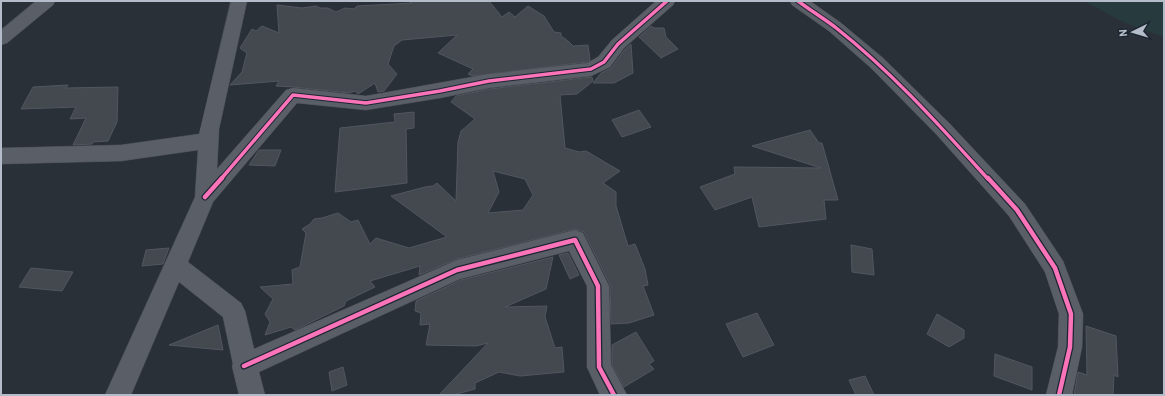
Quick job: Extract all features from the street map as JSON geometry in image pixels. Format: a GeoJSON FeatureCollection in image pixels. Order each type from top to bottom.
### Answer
{"type":"FeatureCollection","features":[{"type":"Feature","properties":{"kind":"street"},"geometry":{"type":"LineString","coordinates":[[1,40],[47,1]]}},
{"type":"Feature","properties":{"kind":"street"},"geometry":{"type":"LineString","coordinates":[[205,197],[209,129],[239,1]]}},
{"type":"Feature","properties":{"kind":"street"},"geometry":{"type":"LineString","coordinates":[[118,395],[176,266],[205,197],[293,95],[366,103],[440,91],[488,81],[591,69],[604,62],[618,44],[667,1]]}},
{"type":"Feature","properties":{"kind":"street"},"geometry":{"type":"LineString","coordinates":[[798,1],[835,27],[877,63],[944,129],[1017,210],[1055,268],[1071,314],[1070,347],[1059,395]]}},
{"type":"Feature","properties":{"kind":"street"},"geometry":{"type":"LineString","coordinates":[[1,156],[121,152],[208,141]]}},
{"type":"Feature","properties":{"kind":"street"},"geometry":{"type":"LineString","coordinates":[[244,366],[457,270],[575,240],[598,286],[599,367],[614,395]]}},
{"type":"Feature","properties":{"kind":"street"},"geometry":{"type":"LineString","coordinates":[[176,266],[233,311],[244,366],[252,395]]}},
{"type":"Feature","properties":{"kind":"green space"},"geometry":{"type":"Polygon","coordinates":[[[1084,1],[1164,1],[1164,37],[1125,23],[1084,1]]]}},
{"type":"Feature","properties":{"kind":"building"},"geometry":{"type":"Polygon","coordinates":[[[408,1],[489,1],[502,17],[509,12],[515,17],[528,6],[544,16],[554,32],[561,33],[561,36],[573,46],[588,45],[590,60],[587,62],[472,76],[468,74],[473,69],[438,53],[457,35],[402,40],[394,46],[388,64],[397,74],[384,91],[378,92],[375,83],[358,94],[355,91],[349,93],[276,86],[279,81],[230,85],[242,72],[247,53],[240,48],[252,29],[256,31],[262,26],[279,33],[277,5],[302,8],[316,6],[320,8],[328,8],[336,12],[345,8],[354,9],[357,6],[412,3],[408,1]]]}},
{"type":"Feature","properties":{"kind":"building"},"geometry":{"type":"Polygon","coordinates":[[[651,26],[654,28],[664,28],[666,37],[678,49],[661,58],[639,37],[651,26]]]}},
{"type":"Feature","properties":{"kind":"building"},"geometry":{"type":"Polygon","coordinates":[[[631,44],[633,73],[614,83],[593,83],[601,73],[611,68],[625,49],[631,44]]]}},
{"type":"Feature","properties":{"kind":"building"},"geometry":{"type":"Polygon","coordinates":[[[592,77],[593,81],[577,94],[560,95],[565,148],[579,152],[586,151],[620,171],[603,183],[616,192],[616,206],[628,246],[635,244],[645,269],[648,285],[643,286],[654,315],[629,323],[611,324],[610,285],[584,232],[575,229],[457,259],[419,275],[420,266],[370,281],[375,287],[346,301],[344,306],[295,330],[291,327],[265,335],[270,322],[265,314],[273,299],[260,287],[293,284],[292,270],[300,267],[306,233],[302,229],[310,224],[314,219],[338,213],[351,222],[358,220],[370,244],[376,238],[409,248],[447,237],[391,196],[433,186],[437,183],[456,201],[458,142],[461,131],[475,119],[451,102],[456,96],[489,89],[592,77]],[[493,171],[499,192],[488,213],[523,210],[533,195],[525,179],[493,171]]]}},
{"type":"Feature","properties":{"kind":"building"},"geometry":{"type":"Polygon","coordinates":[[[68,85],[66,88],[118,87],[117,122],[108,141],[73,145],[86,118],[70,119],[76,107],[21,109],[33,87],[68,85]]]}},
{"type":"Feature","properties":{"kind":"building"},"geometry":{"type":"Polygon","coordinates":[[[639,110],[651,127],[622,137],[612,120],[639,110]]]}},
{"type":"Feature","properties":{"kind":"building"},"geometry":{"type":"Polygon","coordinates":[[[414,112],[414,128],[406,129],[407,183],[335,192],[340,128],[395,122],[394,114],[414,112]]]}},
{"type":"Feature","properties":{"kind":"building"},"geometry":{"type":"Polygon","coordinates":[[[810,130],[819,143],[822,143],[838,200],[824,200],[826,219],[759,227],[752,197],[715,210],[700,187],[735,174],[734,167],[821,168],[752,146],[810,130]]]}},
{"type":"Feature","properties":{"kind":"building"},"geometry":{"type":"Polygon","coordinates":[[[259,150],[281,150],[275,166],[249,165],[259,150]]]}},
{"type":"Feature","properties":{"kind":"building"},"geometry":{"type":"Polygon","coordinates":[[[851,245],[872,249],[874,275],[852,272],[851,245]]]}},
{"type":"Feature","properties":{"kind":"building"},"geometry":{"type":"Polygon","coordinates":[[[169,248],[163,264],[142,266],[146,250],[169,248]]]}},
{"type":"Feature","properties":{"kind":"building"},"geometry":{"type":"Polygon","coordinates":[[[568,253],[579,275],[570,279],[559,255],[568,253]]]}},
{"type":"Feature","properties":{"kind":"building"},"geometry":{"type":"Polygon","coordinates":[[[553,257],[546,289],[505,307],[547,306],[545,317],[555,348],[562,347],[564,372],[520,376],[499,372],[475,383],[475,389],[453,395],[439,395],[488,343],[476,346],[426,345],[430,324],[420,325],[421,313],[415,311],[416,301],[461,280],[553,257]]]}},
{"type":"Feature","properties":{"kind":"building"},"geometry":{"type":"Polygon","coordinates":[[[31,268],[73,272],[62,291],[19,287],[31,268]]]}},
{"type":"Feature","properties":{"kind":"building"},"geometry":{"type":"Polygon","coordinates":[[[757,313],[774,345],[743,357],[726,324],[757,313]]]}},
{"type":"Feature","properties":{"kind":"building"},"geometry":{"type":"Polygon","coordinates":[[[937,314],[964,330],[964,338],[949,347],[927,334],[937,314]]]}},
{"type":"Feature","properties":{"kind":"building"},"geometry":{"type":"Polygon","coordinates":[[[218,325],[223,350],[169,345],[218,325]]]}},
{"type":"Feature","properties":{"kind":"building"},"geometry":{"type":"Polygon","coordinates":[[[1086,326],[1116,336],[1118,377],[1114,375],[1113,395],[1074,395],[1078,372],[1087,375],[1086,326]]]}},
{"type":"Feature","properties":{"kind":"building"},"geometry":{"type":"Polygon","coordinates":[[[636,332],[654,361],[649,364],[654,369],[624,387],[612,365],[612,345],[636,332]]]}},
{"type":"Feature","properties":{"kind":"building"},"geometry":{"type":"Polygon","coordinates":[[[995,354],[1032,367],[1032,390],[994,376],[995,354]]]}},
{"type":"Feature","properties":{"kind":"building"},"geometry":{"type":"Polygon","coordinates":[[[343,367],[347,385],[332,391],[329,372],[343,367]]]}},
{"type":"Feature","properties":{"kind":"building"},"geometry":{"type":"Polygon","coordinates":[[[865,376],[874,395],[856,395],[849,380],[865,376]]]}},
{"type":"Feature","properties":{"kind":"cycle path"},"geometry":{"type":"LineString","coordinates":[[205,197],[293,95],[366,103],[440,91],[489,81],[591,69],[604,62],[618,44],[667,1]]}},
{"type":"Feature","properties":{"kind":"cycle path"},"geometry":{"type":"LineString","coordinates":[[798,1],[835,27],[877,63],[943,129],[1017,210],[1055,268],[1071,314],[1070,347],[1059,395]]}},
{"type":"Feature","properties":{"kind":"cycle path"},"geometry":{"type":"LineString","coordinates":[[244,366],[457,270],[575,240],[598,286],[599,367],[614,395]]}}]}
